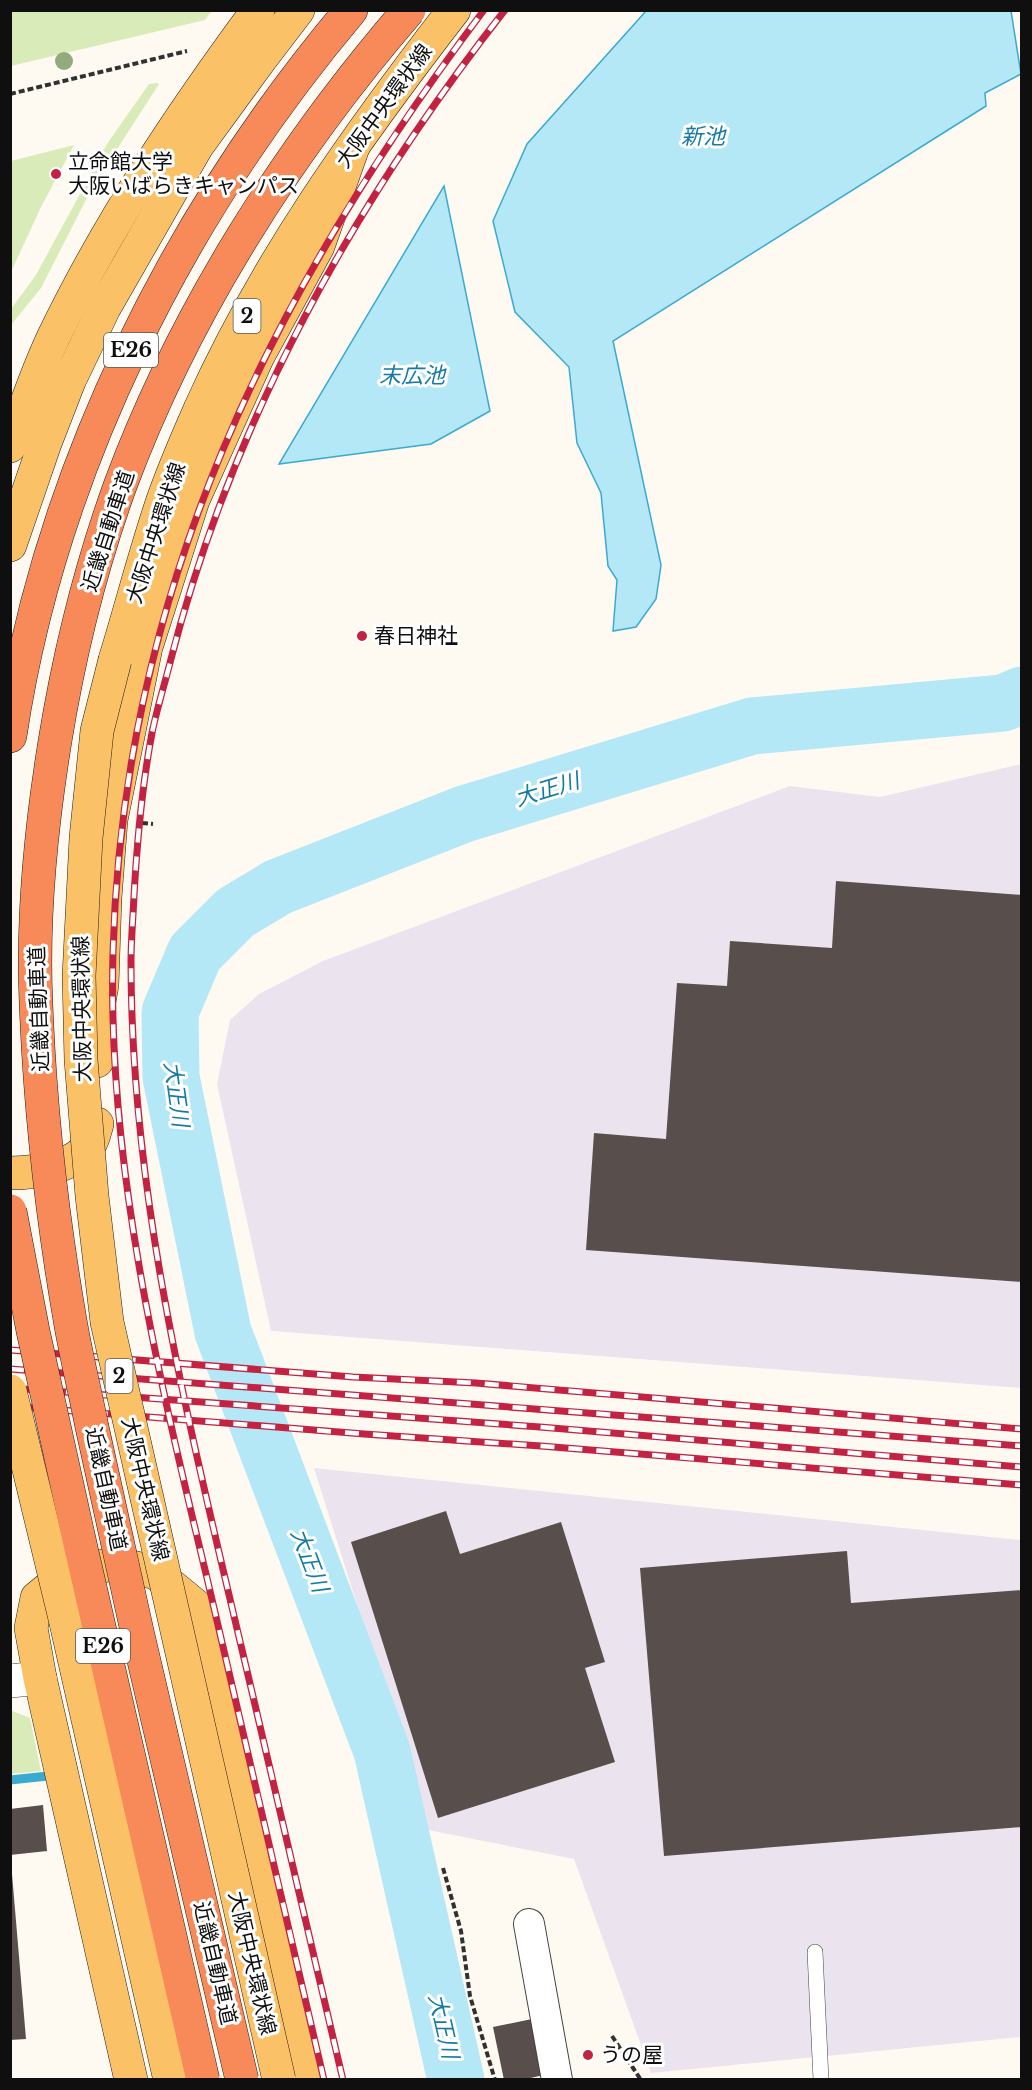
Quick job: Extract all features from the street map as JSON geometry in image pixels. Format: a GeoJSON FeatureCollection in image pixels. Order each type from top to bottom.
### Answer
{"type":"FeatureCollection","features":[{"type":"Feature","properties":{"kind":"highway","name":"E26"},"geometry":{"type":"LineString","coordinates":[[10,736],[19,678],[48,571],[78,474],[115,384],[161,289],[213,199],[277,106],[351,10]]}},
{"type":"Feature","properties":{"kind":"highway","name":"近畿自動車道"},"geometry":{"type":"LineString","coordinates":[[242,2079],[119,1553],[70,1322],[53,1209],[42,1104],[35,999],[37,888],[47,789],[63,692],[88,585],[120,487],[155,401],[198,316],[248,227],[311,135],[377,47],[409,10]]}},
{"type":"Feature","properties":{"kind":"highway","name":"近畿自動車道"},"geometry":{"type":"LineString","coordinates":[[10,1211],[35,1342],[78,1537],[203,2079]]}},
{"type":"Feature","properties":{"kind":"main road"},"geometry":{"type":"LineString","coordinates":[[10,446],[54,337],[110,229],[217,65],[258,10]]}},
{"type":"Feature","properties":{"kind":"main road"},"geometry":{"type":"LineString","coordinates":[[10,544],[69,381],[104,308],[198,146],[298,10]]}},
{"type":"Feature","properties":{"kind":"main road","name":"大阪中央環状線"},"geometry":{"type":"LineString","coordinates":[[279,2079],[107,1322],[92,1196],[81,1060],[79,976],[86,838],[97,731],[115,660],[159,510],[201,407],[245,319],[295,235],[353,147],[454,10]]}},
{"type":"Feature","properties":{"kind":"main road"},"geometry":{"type":"LineString","coordinates":[[10,1173],[23,1173],[63,1164],[77,1157],[91,1143],[99,1120],[95,1024],[102,985],[111,819],[146,647],[193,500],[258,356],[318,246],[353,147]]}},
{"type":"Feature","properties":{"kind":"main road"},"geometry":{"type":"LineString","coordinates":[[10,1390],[64,1614],[170,2079]]}},
{"type":"Feature","properties":{"kind":"main road"},"geometry":{"type":"LineString","coordinates":[[131,2079],[25,1679],[37,1598],[65,1575],[116,1563],[156,1573],[196,1606],[309,2079]]}},
{"type":"Feature","properties":{"kind":"street"},"geometry":{"type":"LineString","coordinates":[[530,1924],[557,2079]]}},
{"type":"Feature","properties":{"kind":"lane"},"geometry":{"type":"LineString","coordinates":[[815,1952],[821,2079]]}},
{"type":"Feature","properties":{"kind":"path"},"geometry":{"type":"LineString","coordinates":[[10,94],[194,50]]}},
{"type":"Feature","properties":{"kind":"path"},"geometry":{"type":"LineString","coordinates":[[443,1868],[461,1931],[470,1996],[495,2079]]}},
{"type":"Feature","properties":{"kind":"path"},"geometry":{"type":"LineString","coordinates":[[612,2036],[641,2079]]}},
{"type":"Feature","properties":{"kind":"shaded area"},"geometry":{"type":"Polygon","coordinates":[[[1021,764],[1021,1388],[271,1331],[217,1084],[230,1020],[259,994],[323,961],[790,786],[880,797],[1021,764]]]}},
{"type":"Feature","properties":{"kind":"shaded area"},"geometry":{"type":"Polygon","coordinates":[[[314,1468],[1021,1540],[1021,2037],[651,2073],[574,1859],[428,1830],[314,1468]]]}},
{"type":"Feature","properties":{"kind":"green space"},"geometry":{"type":"Polygon","coordinates":[[[10,11],[212,11],[205,20],[11,66],[10,11]]]}},
{"type":"Feature","properties":{"kind":"green space"},"geometry":{"type":"Polygon","coordinates":[[[149,84],[159,84],[92,188],[41,288],[11,325],[11,309],[36,275],[107,144],[149,84]]]}},
{"type":"Feature","properties":{"kind":"green space"},"geometry":{"type":"Polygon","coordinates":[[[74,145],[41,207],[11,272],[11,161],[74,145]]]}},
{"type":"Feature","properties":{"kind":"green space"},"geometry":{"type":"Polygon","coordinates":[[[10,1710],[30,1718],[41,1771],[11,1774],[10,1710]]]}},
{"type":"Feature","properties":{"kind":"water","name":"新池"},"geometry":{"type":"Polygon","coordinates":[[[646,11],[1011,11],[1021,74],[985,93],[986,106],[613,341],[661,565],[656,599],[636,627],[613,631],[617,580],[608,566],[601,493],[577,443],[569,367],[515,312],[493,221],[527,144],[646,11]]]}},
{"type":"Feature","properties":{"kind":"water","name":"末広池"},"geometry":{"type":"Polygon","coordinates":[[[444,186],[490,411],[431,444],[279,464],[444,186]]]}},
{"type":"Feature","properties":{"kind":"building"},"geometry":{"type":"Polygon","coordinates":[[[836,881],[1022,895],[1022,1282],[586,1250],[594,1133],[666,1139],[677,983],[727,986],[730,941],[832,948],[836,881]]]}},
{"type":"Feature","properties":{"kind":"building"},"geometry":{"type":"Polygon","coordinates":[[[446,1511],[460,1554],[561,1522],[605,1662],[585,1668],[615,1762],[438,1818],[351,1542],[446,1511]]]}},
{"type":"Feature","properties":{"kind":"building"},"geometry":{"type":"Polygon","coordinates":[[[847,1551],[851,1603],[1022,1590],[1022,1827],[664,1856],[640,1568],[847,1551]]]}},
{"type":"Feature","properties":{"kind":"building"},"geometry":{"type":"Polygon","coordinates":[[[43,1805],[47,1851],[10,1855],[10,1809],[43,1805]]]}},
{"type":"Feature","properties":{"kind":"building"},"geometry":{"type":"Polygon","coordinates":[[[10,1874],[12,1874],[26,2039],[10,2040],[10,1874]]]}},
{"type":"Feature","properties":{"kind":"building"},"geometry":{"type":"Polygon","coordinates":[[[537,2018],[548,2074],[522,2080],[504,2080],[493,2027],[537,2018]]]}},
{"type":"Feature","properties":{"kind":"waterway","name":"大正川"},"geometry":{"type":"LineString","coordinates":[[456,2080],[382,1751],[223,1332],[171,1077],[170,1012],[195,953],[235,913],[278,887],[464,814],[752,726],[1003,703],[1022,695]]}},
{"type":"Feature","properties":{"kind":"waterway"},"geometry":{"type":"LineString","coordinates":[[10,1780],[48,1776]]}},
{"type":"Feature","properties":{"kind":"railway"},"geometry":{"type":"LineString","coordinates":[[324,2080],[171,1424],[139,1268],[118,1110],[113,1031],[113,952],[123,819],[145,692],[178,570],[222,452],[275,337],[337,226],[407,117],[484,10]]}},
{"type":"Feature","properties":{"kind":"railway"},"geometry":{"type":"LineString","coordinates":[[343,2080],[193,1441],[162,1283],[139,1124],[133,1044],[131,954],[137,855],[148,753],[171,659],[197,571],[228,485],[264,400],[304,318],[349,237],[398,159],[450,83],[505,10]]}},
{"type":"Feature","properties":{"kind":"railway"},"geometry":{"type":"LineString","coordinates":[[10,1350],[353,1377],[476,1383],[1022,1429]]}},
{"type":"Feature","properties":{"kind":"railway"},"geometry":{"type":"LineString","coordinates":[[10,1369],[1022,1446]]}},
{"type":"Feature","properties":{"kind":"railway"},"geometry":{"type":"LineString","coordinates":[[10,1388],[540,1427],[1022,1467]]}},
{"type":"Feature","properties":{"kind":"railway"},"geometry":{"type":"LineString","coordinates":[[10,1406],[1022,1485]]}},
{"type":"Feature","properties":{"kind":"place","name":"立命館大学 大阪いばらきキャンパス"},"geometry":{"type":"Point","coordinates":[56,174]}},
{"type":"Feature","properties":{"kind":"place","name":"春日神社"},"geometry":{"type":"Point","coordinates":[362,636]}},
{"type":"Feature","properties":{"kind":"place","name":"うの屋"},"geometry":{"type":"Point","coordinates":[588,2055]}}]}
